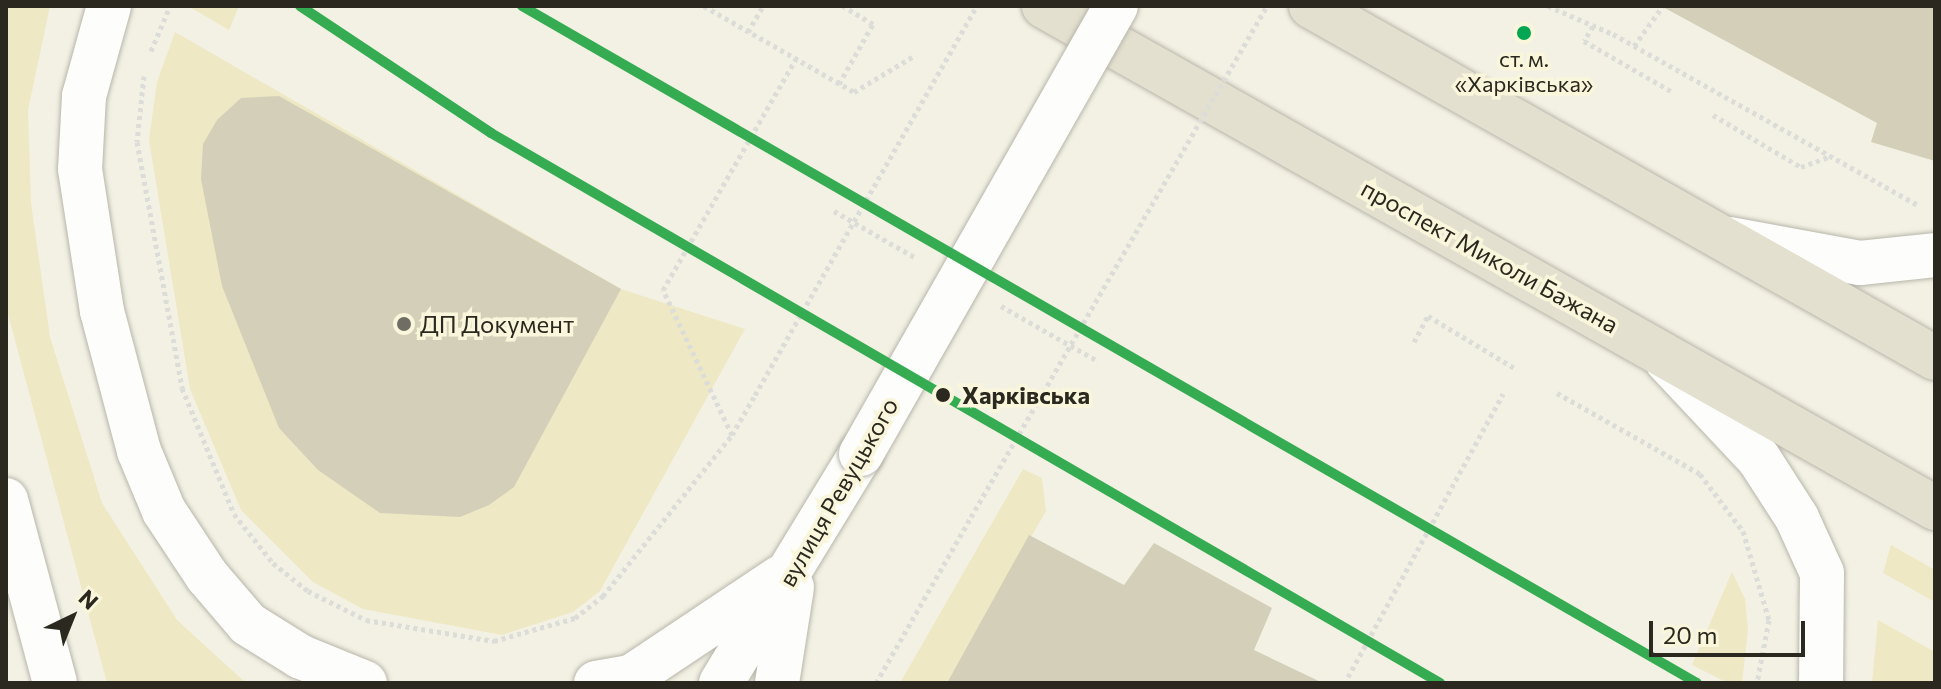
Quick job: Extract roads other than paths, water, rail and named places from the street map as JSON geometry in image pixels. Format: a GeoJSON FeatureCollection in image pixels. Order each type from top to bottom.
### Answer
{"type":"FeatureCollection","features":[{"type":"Feature","properties":{"kind":"highway","name":"проспект Миколи Бажана"},"geometry":{"type":"LineString","coordinates":[[1044,6],[1935,508]]}},
{"type":"Feature","properties":{"kind":"highway"},"geometry":{"type":"LineString","coordinates":[[1311,6],[1935,358]]}},
{"type":"Feature","properties":{"kind":"street"},"geometry":{"type":"LineString","coordinates":[[109,6],[84,96],[80,169],[102,311],[139,451],[164,511],[207,576],[248,624],[301,657],[365,683]]}},
{"type":"Feature","properties":{"kind":"street","name":"вулиця Ревуцького"},"geometry":{"type":"LineString","coordinates":[[721,683],[796,567],[1116,6]]}},
{"type":"Feature","properties":{"kind":"street"},"geometry":{"type":"LineString","coordinates":[[1727,239],[1860,263],[1935,255]]}},
{"type":"Feature","properties":{"kind":"street"},"geometry":{"type":"LineString","coordinates":[[1657,350],[1759,459],[1797,518],[1822,573],[1821,683]]}},
{"type":"Feature","properties":{"kind":"street"},"geometry":{"type":"LineString","coordinates":[[6,500],[55,683]]}},
{"type":"Feature","properties":{"kind":"street"},"geometry":{"type":"LineString","coordinates":[[596,683],[631,677],[796,567]]}},
{"type":"Feature","properties":{"kind":"street"},"geometry":{"type":"LineString","coordinates":[[777,683],[796,567]]}},
{"type":"Feature","properties":{"kind":"place","name":"ст. м. «Харківська»"},"geometry":{"type":"Point","coordinates":[1524,33]}},
{"type":"Feature","properties":{"kind":"place","name":"ДП Документ"},"geometry":{"type":"Point","coordinates":[404,324]}},
{"type":"Feature","properties":{"kind":"place","name":"Харківська"},"geometry":{"type":"Point","coordinates":[943,395]}}]}
